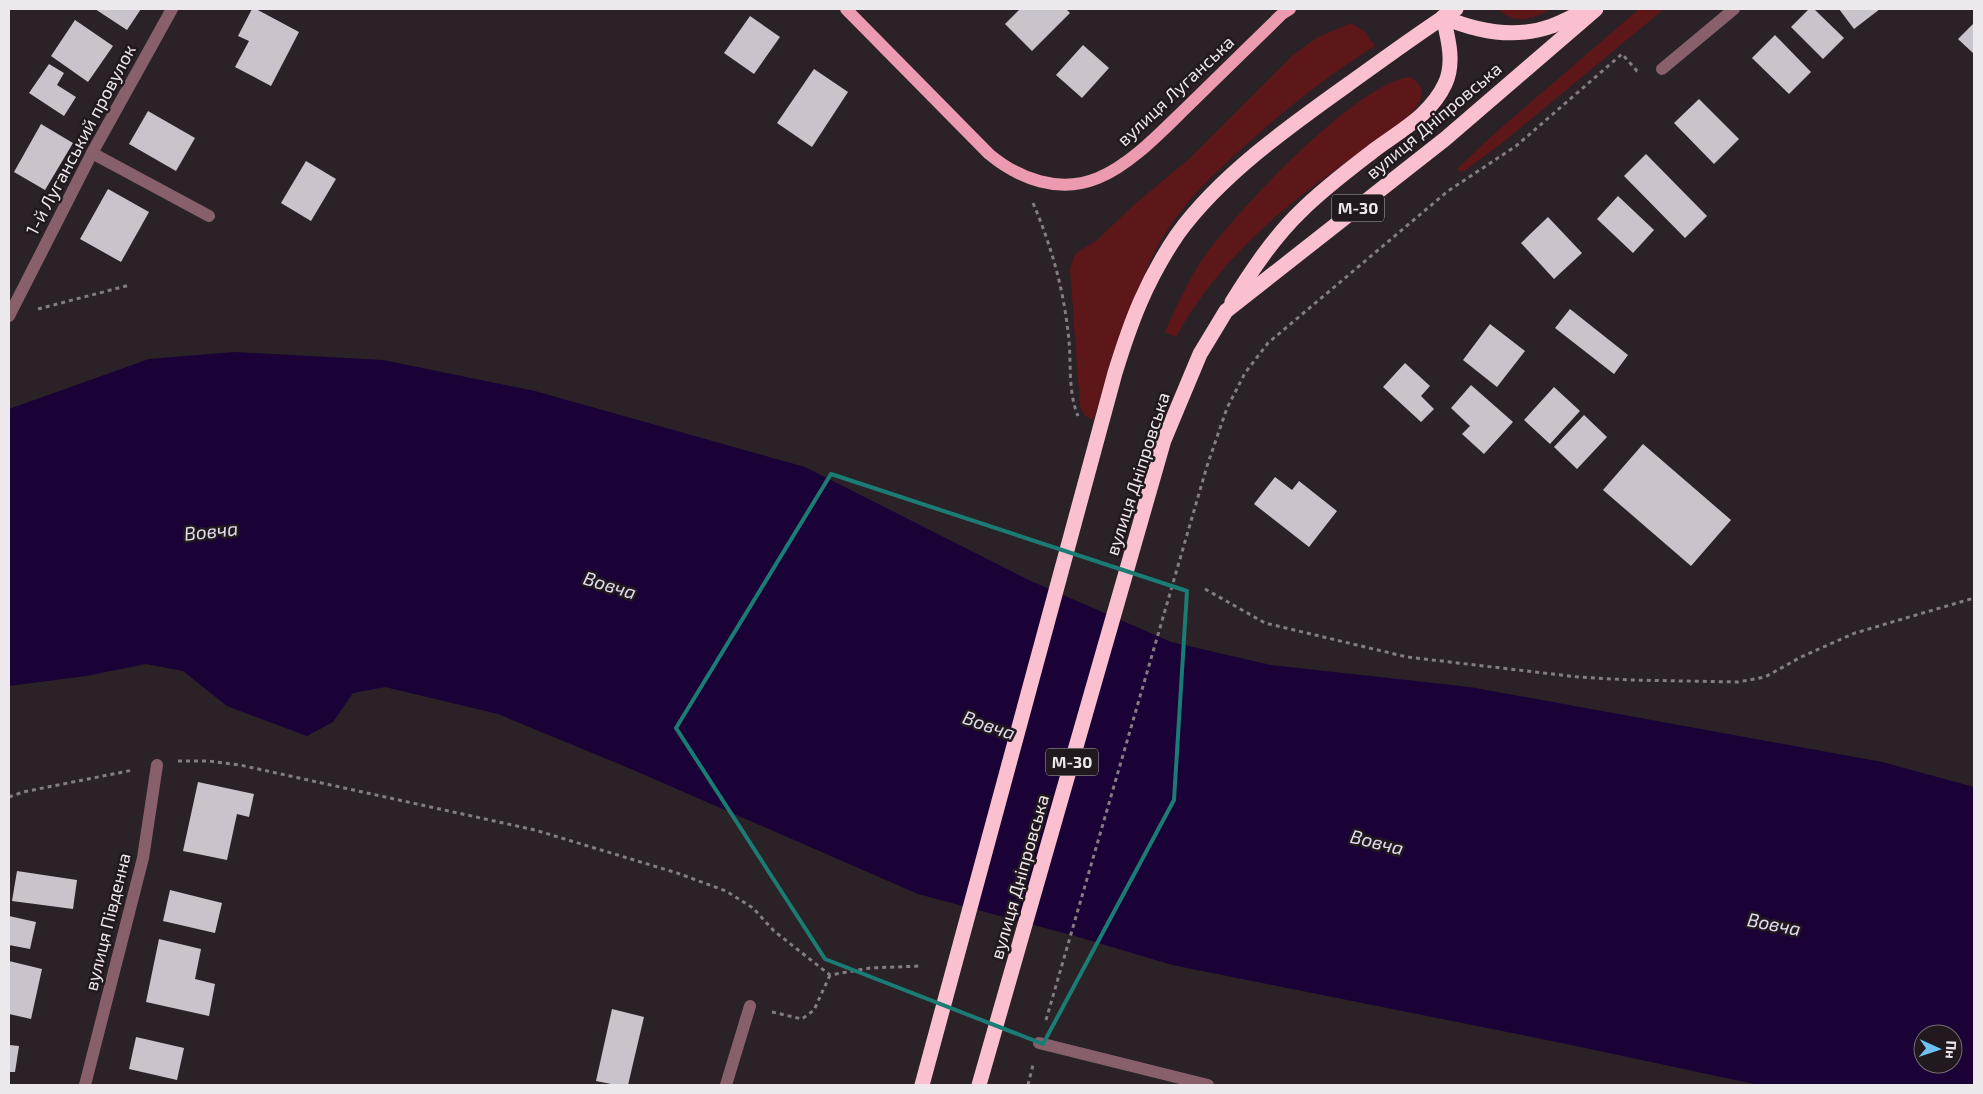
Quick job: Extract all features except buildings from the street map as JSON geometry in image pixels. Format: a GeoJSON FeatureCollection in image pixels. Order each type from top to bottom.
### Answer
{"type":"FeatureCollection","features":[{"type":"Feature","properties":{"kind":"highway"},"geometry":{"type":"LineString","coordinates":[[1445,12],[1462,25],[1484,30],[1520,33],[1552,26],[1589,9]]}},
{"type":"Feature","properties":{"kind":"highway","name":"вулиця Дніпровська"},"geometry":{"type":"LineString","coordinates":[[979,1085],[1164,440],[1200,354],[1226,311],[1445,139],[1596,9]]}},
{"type":"Feature","properties":{"kind":"highway"},"geometry":{"type":"LineString","coordinates":[[1226,311],[1251,272],[1300,212],[1344,174],[1414,122],[1434,103],[1446,82],[1450,62],[1445,12]]}},
{"type":"Feature","properties":{"kind":"highway"},"geometry":{"type":"LineString","coordinates":[[922,1085],[1103,418],[1131,322],[1150,278],[1178,234],[1206,202],[1246,162],[1300,118],[1445,12]]}},
{"type":"Feature","properties":{"kind":"main road","name":"вулиця Луганська"},"geometry":{"type":"LineString","coordinates":[[846,9],[1004,167],[1028,179],[1054,184],[1076,183],[1098,178],[1123,164],[1151,142],[1282,14],[1290,9]]}},
{"type":"Feature","properties":{"kind":"street","name":"1-й Луганський провулок"},"geometry":{"type":"LineString","coordinates":[[9,316],[92,153],[172,9]]}},
{"type":"Feature","properties":{"kind":"street"},"geometry":{"type":"LineString","coordinates":[[1662,69],[1734,9]]}},
{"type":"Feature","properties":{"kind":"street"},"geometry":{"type":"LineString","coordinates":[[92,153],[209,216]]}},
{"type":"Feature","properties":{"kind":"street","name":"вулиця Південна"},"geometry":{"type":"LineString","coordinates":[[85,1085],[144,858],[157,765]]}},
{"type":"Feature","properties":{"kind":"street"},"geometry":{"type":"LineString","coordinates":[[726,1085],[750,1006]]}},
{"type":"Feature","properties":{"kind":"street"},"geometry":{"type":"LineString","coordinates":[[1039,1043],[1208,1085]]}},
{"type":"Feature","properties":{"kind":"path"},"geometry":{"type":"LineString","coordinates":[[1039,1043],[1207,466],[1227,408],[1245,373],[1268,343],[1448,191],[1516,146],[1622,54],[1637,71],[1650,74],[1662,69]]}},
{"type":"Feature","properties":{"kind":"path"},"geometry":{"type":"LineString","coordinates":[[1016,173],[1033,203],[1047,236],[1061,285],[1069,334],[1071,384],[1076,410],[1082,425],[1097,442]]}},
{"type":"Feature","properties":{"kind":"path"},"geometry":{"type":"LineString","coordinates":[[37,309],[130,285]]}},
{"type":"Feature","properties":{"kind":"path"},"geometry":{"type":"LineString","coordinates":[[1205,589],[1265,623],[1408,656],[1578,677],[1738,682],[1765,677],[1855,632],[1974,598]]}},
{"type":"Feature","properties":{"kind":"path"},"geometry":{"type":"LineString","coordinates":[[9,797],[24,792],[179,761],[209,761],[240,765],[535,830],[677,873],[726,891],[753,908],[774,931],[830,975],[870,968],[921,966]]}},
{"type":"Feature","properties":{"kind":"path"},"geometry":{"type":"LineString","coordinates":[[750,1006],[802,1019],[814,1010],[830,975]]}},
{"type":"Feature","properties":{"kind":"highlighted area"},"geometry":{"type":"Polygon","coordinates":[[[831,474],[1187,591],[1174,800],[1043,1044],[825,959],[676,728],[831,474]]]}},
{"type":"Feature","properties":{"kind":"shaded area"},"geometry":{"type":"Polygon","coordinates":[[[1498,9],[1550,9],[1537,16],[1517,19],[1504,14],[1498,9]]]}},
{"type":"Feature","properties":{"kind":"shaded area"},"geometry":{"type":"Polygon","coordinates":[[[1639,9],[1664,9],[1501,144],[1464,171],[1459,172],[1458,168],[1495,133],[1639,9]]]}},
{"type":"Feature","properties":{"kind":"shaded area"},"geometry":{"type":"Polygon","coordinates":[[[1351,23],[1365,32],[1375,46],[1326,79],[1264,129],[1202,186],[1172,223],[1152,256],[1093,420],[1085,416],[1080,406],[1070,269],[1075,254],[1097,240],[1137,202],[1188,160],[1293,55],[1318,37],[1351,23]]]}},
{"type":"Feature","properties":{"kind":"shaded area"},"geometry":{"type":"Polygon","coordinates":[[[1410,77],[1418,83],[1422,95],[1420,102],[1410,114],[1399,125],[1334,171],[1274,218],[1221,272],[1197,303],[1176,337],[1165,332],[1199,264],[1214,243],[1265,186],[1328,126],[1359,102],[1387,84],[1410,77]]]}},
{"type":"Feature","properties":{"kind":"water","name":"Вовча"},"geometry":{"type":"Polygon","coordinates":[[[234,352],[383,360],[535,391],[805,467],[1031,581],[1171,642],[1271,665],[1470,687],[1882,762],[1974,787],[1974,1085],[1759,1085],[1557,1042],[1172,965],[1075,936],[918,894],[631,769],[498,714],[385,687],[353,693],[333,722],[307,736],[227,706],[183,671],[146,664],[86,676],[9,686],[9,409],[149,359],[234,352]]]}}]}
